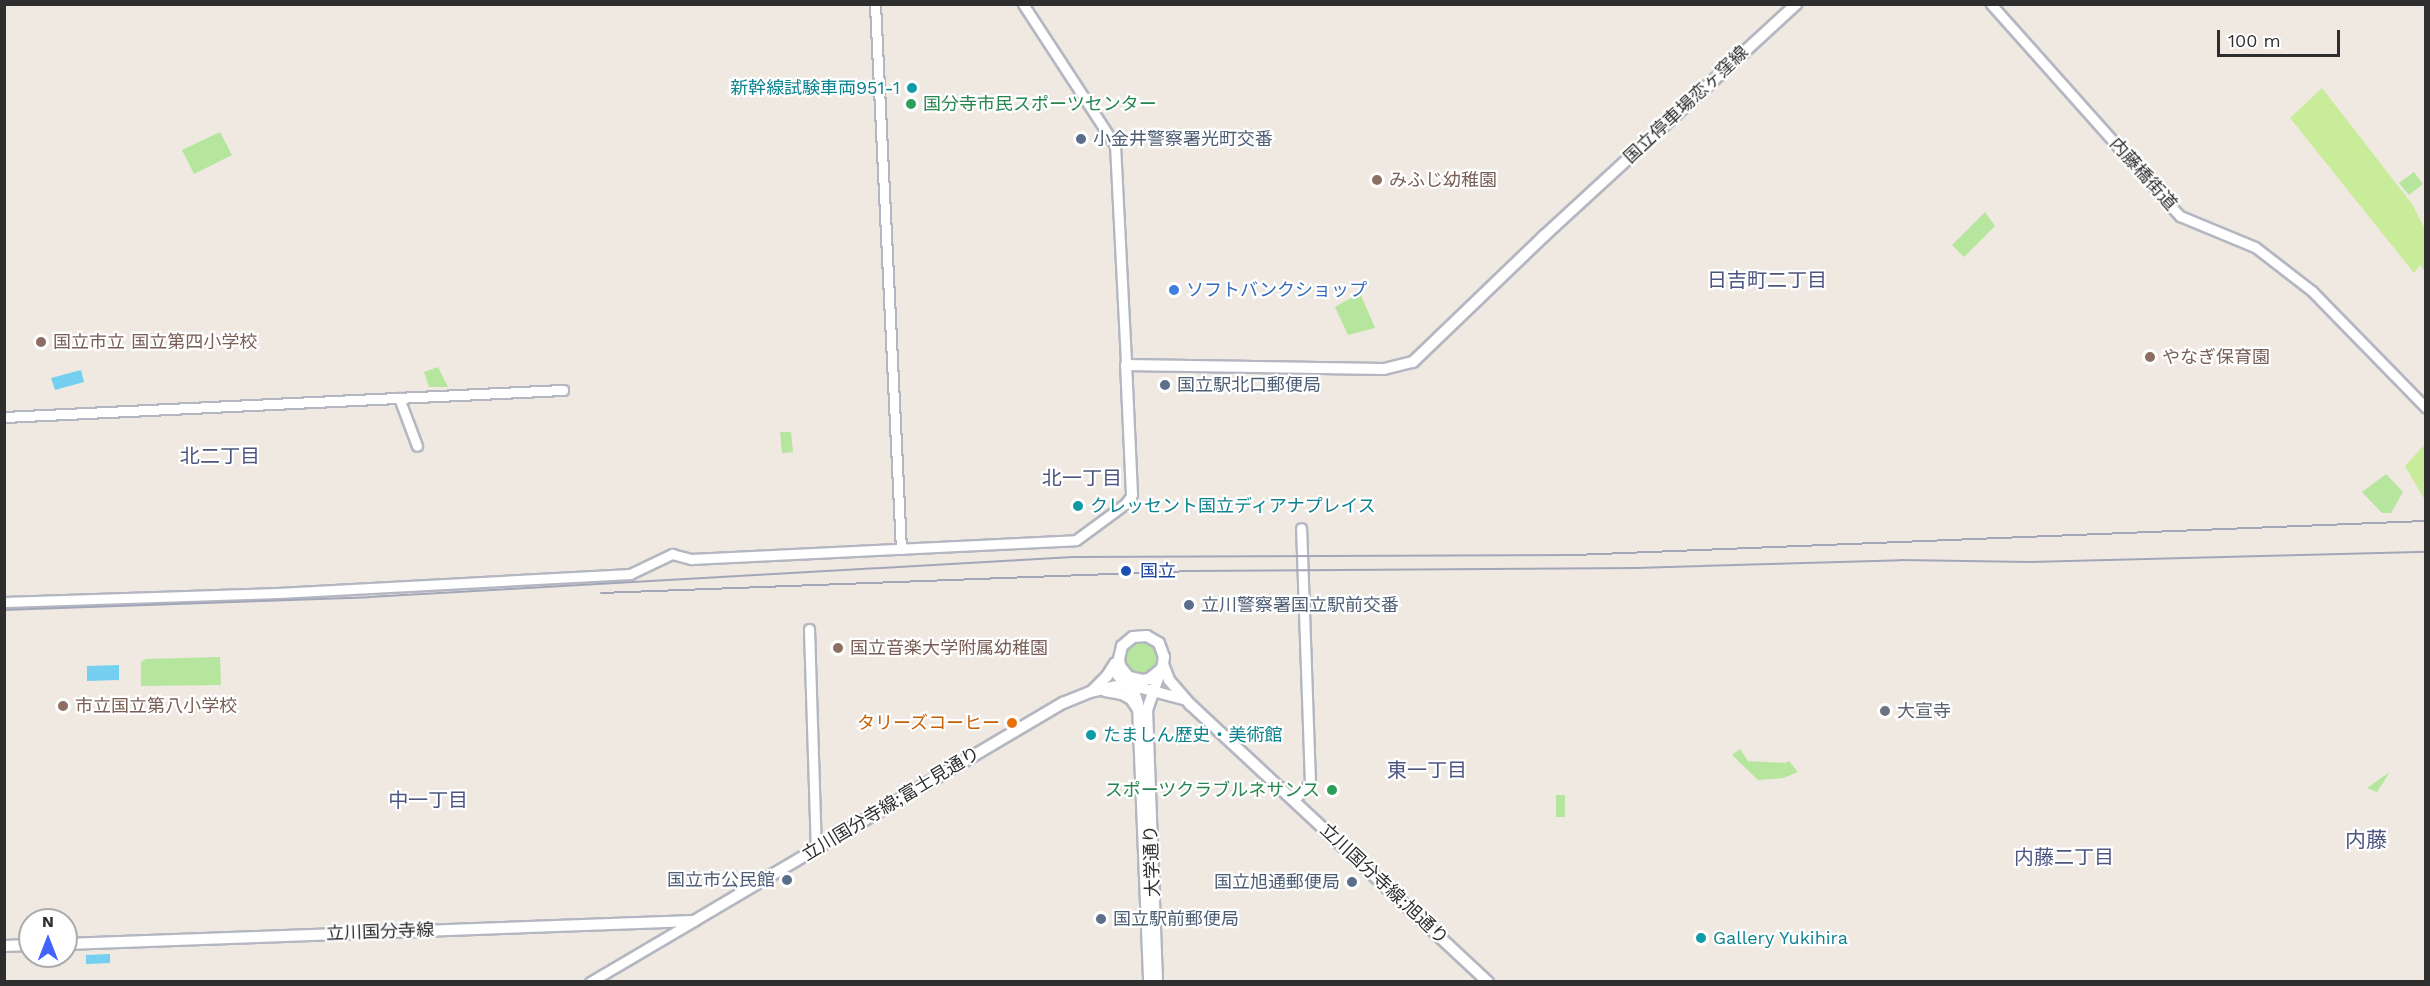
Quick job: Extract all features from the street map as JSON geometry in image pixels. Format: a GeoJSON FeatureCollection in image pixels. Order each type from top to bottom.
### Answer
{"type":"FeatureCollection","features":[{"type":"Feature","properties":{"kind":"main road","name":"国立停車場恋ヶ窪線"},"geometry":{"type":"LineString","coordinates":[[1126,365],[1384,369],[1413,362],[1421,357],[1577,206],[1796,4]]}},
{"type":"Feature","properties":{"kind":"main road"},"geometry":{"type":"LineString","coordinates":[[1126,365],[1132,495]]}},
{"type":"Feature","properties":{"kind":"main road"},"geometry":{"type":"LineString","coordinates":[[1147,636],[1159,644],[1162,650],[1162,667],[1149,679],[1090,692],[1112,669],[1127,640],[1147,636]]}},
{"type":"Feature","properties":{"kind":"main road"},"geometry":{"type":"LineString","coordinates":[[1119,655],[1124,672],[1129,677],[1143,680]]}},
{"type":"Feature","properties":{"kind":"main road","name":"立川国分寺線;旭通り"},"geometry":{"type":"LineString","coordinates":[[1162,667],[1169,680],[1186,700],[1488,981]]}},
{"type":"Feature","properties":{"kind":"main road","name":"大学通り"},"geometry":{"type":"LineString","coordinates":[[1149,981],[1143,710],[1162,667]]}},
{"type":"Feature","properties":{"kind":"main road"},"geometry":{"type":"LineString","coordinates":[[1112,669],[1126,684],[1186,700]]}},
{"type":"Feature","properties":{"kind":"main road","name":"大学通り"},"geometry":{"type":"LineString","coordinates":[[1126,684],[1137,696],[1143,710],[1157,981]]}},
{"type":"Feature","properties":{"kind":"main road"},"geometry":{"type":"LineString","coordinates":[[1090,692],[1113,691],[1122,694],[1143,710],[1155,699],[1186,700]]}},
{"type":"Feature","properties":{"kind":"main road","name":"立川国分寺線;富士見通り"},"geometry":{"type":"LineString","coordinates":[[694,921],[1063,703],[1090,692]]}},
{"type":"Feature","properties":{"kind":"main road","name":"立川国分寺線"},"geometry":{"type":"LineString","coordinates":[[78,944],[694,921]]}},
{"type":"Feature","properties":{"kind":"street"},"geometry":{"type":"LineString","coordinates":[[875,4],[901,549]]}},
{"type":"Feature","properties":{"kind":"street"},"geometry":{"type":"LineString","coordinates":[[1023,4],[1115,146],[1126,365]]}},
{"type":"Feature","properties":{"kind":"street","name":"内藤橋街道"},"geometry":{"type":"LineString","coordinates":[[1991,4],[2180,216],[2254,247],[2312,291],[2426,408]]}},
{"type":"Feature","properties":{"kind":"street"},"geometry":{"type":"LineString","coordinates":[[4,417],[563,390]]}},
{"type":"Feature","properties":{"kind":"street"},"geometry":{"type":"LineString","coordinates":[[399,398],[417,446]]}},
{"type":"Feature","properties":{"kind":"street"},"geometry":{"type":"LineString","coordinates":[[4,602],[278,593],[630,574],[672,554],[691,559],[1076,540],[1125,504],[1132,495]]}},
{"type":"Feature","properties":{"kind":"street"},"geometry":{"type":"LineString","coordinates":[[1294,800],[1310,783],[1301,528]]}},
{"type":"Feature","properties":{"kind":"street"},"geometry":{"type":"LineString","coordinates":[[809,629],[816,849]]}},
{"type":"Feature","properties":{"kind":"street"},"geometry":{"type":"LineString","coordinates":[[590,981],[694,921]]}},
{"type":"Feature","properties":{"kind":"green space"},"geometry":{"type":"Polygon","coordinates":[[[2322,88],[2412,204],[2425,229],[2425,271],[2420,265],[2414,273],[2290,118],[2322,88]]]}},
{"type":"Feature","properties":{"kind":"green space"},"geometry":{"type":"Polygon","coordinates":[[[220,132],[232,155],[194,174],[182,150],[220,132]]]}},
{"type":"Feature","properties":{"kind":"green space"},"geometry":{"type":"Polygon","coordinates":[[[2414,172],[2423,184],[2409,195],[2399,183],[2414,172]]]}},
{"type":"Feature","properties":{"kind":"green space"},"geometry":{"type":"Polygon","coordinates":[[[1985,212],[1995,226],[1964,257],[1952,245],[1985,212]]]}},
{"type":"Feature","properties":{"kind":"green space"},"geometry":{"type":"Polygon","coordinates":[[[1360,293],[1375,328],[1348,335],[1335,307],[1360,293]]]}},
{"type":"Feature","properties":{"kind":"green space"},"geometry":{"type":"Polygon","coordinates":[[[438,367],[448,387],[429,387],[424,372],[438,367]]]}},
{"type":"Feature","properties":{"kind":"green space"},"geometry":{"type":"Polygon","coordinates":[[[780,432],[791,432],[793,452],[782,453],[780,432]]]}},
{"type":"Feature","properties":{"kind":"green space"},"geometry":{"type":"Polygon","coordinates":[[[2425,444],[2425,500],[2405,466],[2425,444]]]}},
{"type":"Feature","properties":{"kind":"green space"},"geometry":{"type":"Polygon","coordinates":[[[2386,474],[2403,492],[2391,513],[2382,513],[2362,492],[2386,474]]]}},
{"type":"Feature","properties":{"kind":"green space"},"geometry":{"type":"Polygon","coordinates":[[[1141,640],[1153,646],[1159,658],[1153,670],[1141,676],[1129,670],[1123,658],[1129,646],[1141,640]]]}},
{"type":"Feature","properties":{"kind":"green space"},"geometry":{"type":"Polygon","coordinates":[[[220,657],[221,685],[141,686],[141,662],[146,659],[220,657]]]}},
{"type":"Feature","properties":{"kind":"green space"},"geometry":{"type":"Polygon","coordinates":[[[1740,749],[1748,761],[1785,763],[1789,761],[1798,772],[1783,778],[1758,780],[1732,755],[1740,749]]]}},
{"type":"Feature","properties":{"kind":"green space"},"geometry":{"type":"Polygon","coordinates":[[[2390,772],[2377,792],[2367,788],[2390,772]]]}},
{"type":"Feature","properties":{"kind":"green space"},"geometry":{"type":"Polygon","coordinates":[[[1556,795],[1565,795],[1565,817],[1556,817],[1556,795]]]}},
{"type":"Feature","properties":{"kind":"water"},"geometry":{"type":"Polygon","coordinates":[[[81,370],[84,382],[55,390],[51,378],[81,370]]]}},
{"type":"Feature","properties":{"kind":"water"},"geometry":{"type":"Polygon","coordinates":[[[119,665],[119,680],[87,681],[87,666],[119,665]]]}},
{"type":"Feature","properties":{"kind":"water"},"geometry":{"type":"Polygon","coordinates":[[[110,954],[110,963],[86,964],[86,955],[110,954]]]}},
{"type":"Feature","properties":{"kind":"railway"},"geometry":{"type":"LineString","coordinates":[[4,610],[369,597],[1073,557],[1575,555],[2426,521]]}},
{"type":"Feature","properties":{"kind":"railway"},"geometry":{"type":"LineString","coordinates":[[601,593],[1192,571],[1636,568],[1901,560],[2031,562],[2426,552]]}},
{"type":"Feature","properties":{"kind":"place","name":"新幹線試験車両951-1"},"geometry":{"type":"Point","coordinates":[912,88]}},
{"type":"Feature","properties":{"kind":"place","name":"国分寺市民スポーツセンター"},"geometry":{"type":"Point","coordinates":[911,104]}},
{"type":"Feature","properties":{"kind":"place","name":"小金井警察署光町交番"},"geometry":{"type":"Point","coordinates":[1081,139]}},
{"type":"Feature","properties":{"kind":"place","name":"みふじ幼稚園"},"geometry":{"type":"Point","coordinates":[1377,180]}},
{"type":"Feature","properties":{"kind":"place","name":"ソフトバンクショップ"},"geometry":{"type":"Point","coordinates":[1174,290]}},
{"type":"Feature","properties":{"kind":"place","name":"国立市立 国立第四小学校"},"geometry":{"type":"Point","coordinates":[41,342]}},
{"type":"Feature","properties":{"kind":"place","name":"やなぎ保育園"},"geometry":{"type":"Point","coordinates":[2150,357]}},
{"type":"Feature","properties":{"kind":"place","name":"国立駅北口郵便局"},"geometry":{"type":"Point","coordinates":[1165,385]}},
{"type":"Feature","properties":{"kind":"place","name":"クレッセント国立ディアナプレイス"},"geometry":{"type":"Point","coordinates":[1078,506]}},
{"type":"Feature","properties":{"kind":"place","name":"国立"},"geometry":{"type":"Point","coordinates":[1126,571]}},
{"type":"Feature","properties":{"kind":"place","name":"立川警察署国立駅前交番"},"geometry":{"type":"Point","coordinates":[1189,605]}},
{"type":"Feature","properties":{"kind":"place","name":"国立音楽大学附属幼稚園"},"geometry":{"type":"Point","coordinates":[838,648]}},
{"type":"Feature","properties":{"kind":"place","name":"市立国立第八小学校"},"geometry":{"type":"Point","coordinates":[63,706]}},
{"type":"Feature","properties":{"kind":"place","name":"大宣寺"},"geometry":{"type":"Point","coordinates":[1885,711]}},
{"type":"Feature","properties":{"kind":"place","name":"タリーズコーヒー"},"geometry":{"type":"Point","coordinates":[1012,723]}},
{"type":"Feature","properties":{"kind":"place","name":"たましん歴史・美術館"},"geometry":{"type":"Point","coordinates":[1091,735]}},
{"type":"Feature","properties":{"kind":"place","name":"スポーツクラブルネサンス"},"geometry":{"type":"Point","coordinates":[1332,790]}},
{"type":"Feature","properties":{"kind":"place","name":"国立市公民館"},"geometry":{"type":"Point","coordinates":[787,880]}},
{"type":"Feature","properties":{"kind":"place","name":"国立旭通郵便局"},"geometry":{"type":"Point","coordinates":[1352,882]}},
{"type":"Feature","properties":{"kind":"place","name":"国立駅前郵便局"},"geometry":{"type":"Point","coordinates":[1101,919]}},
{"type":"Feature","properties":{"kind":"place","name":"Gallery Yukihira"},"geometry":{"type":"Point","coordinates":[1701,938]}},
{"type":"Feature","properties":{"kind":"district","name":"日吉町二丁目"},"geometry":{"type":"Point","coordinates":[1767,280]}},
{"type":"Feature","properties":{"kind":"district","name":"北二丁目"},"geometry":{"type":"Point","coordinates":[220,456]}},
{"type":"Feature","properties":{"kind":"district","name":"北一丁目"},"geometry":{"type":"Point","coordinates":[1082,478]}},
{"type":"Feature","properties":{"kind":"district","name":"東一丁目"},"geometry":{"type":"Point","coordinates":[1427,770]}},
{"type":"Feature","properties":{"kind":"district","name":"中一丁目"},"geometry":{"type":"Point","coordinates":[428,800]}},
{"type":"Feature","properties":{"kind":"district","name":"内藤"},"geometry":{"type":"Point","coordinates":[2366,840]}},
{"type":"Feature","properties":{"kind":"district","name":"内藤二丁目"},"geometry":{"type":"Point","coordinates":[2064,857]}}]}
